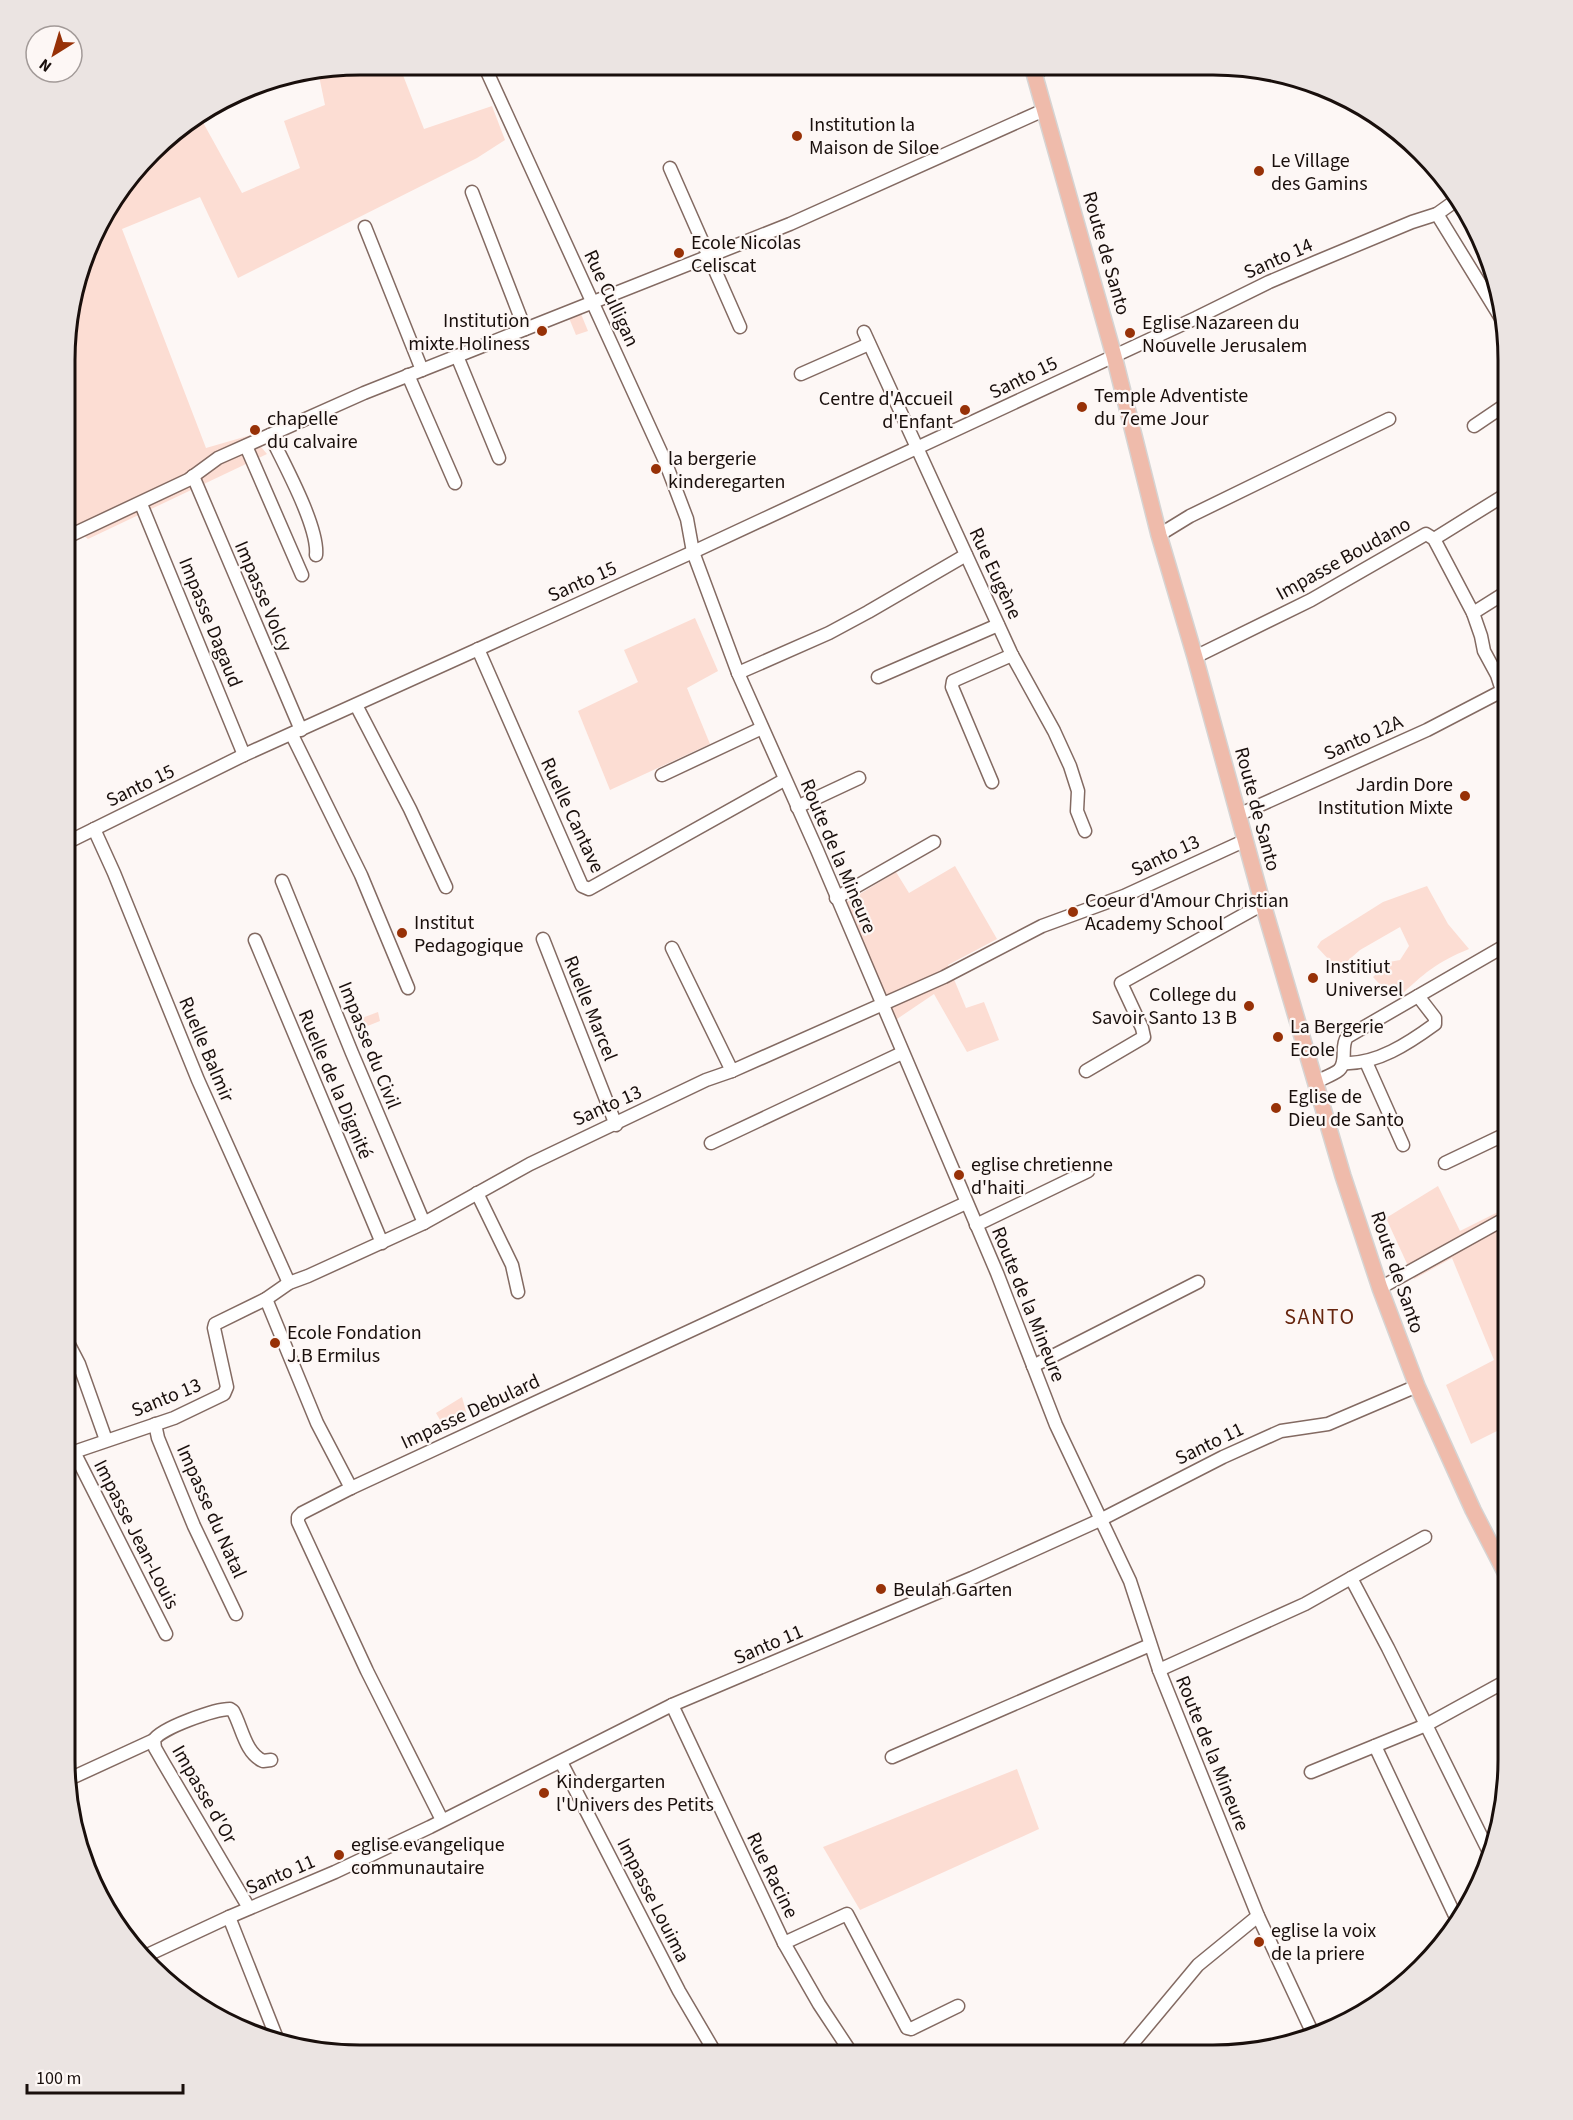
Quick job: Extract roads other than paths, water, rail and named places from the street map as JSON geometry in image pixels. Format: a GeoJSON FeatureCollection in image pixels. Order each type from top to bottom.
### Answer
{"type":"FeatureCollection","features":[{"type":"Feature","properties":{"kind":"main road","name":"Route de Santo"},"geometry":{"type":"LineString","coordinates":[[1034,75],[1114,356],[1160,536],[1238,815],[1343,1176],[1380,1288],[1417,1386],[1473,1510],[1498,1559]]}},
{"type":"Feature","properties":{"kind":"street","name":"Rue Culligan"},"geometry":{"type":"LineString","coordinates":[[489,75],[665,461],[687,519],[693,552]]}},
{"type":"Feature","properties":{"kind":"street"},"geometry":{"type":"LineString","coordinates":[[75,533],[141,504],[194,476],[218,458],[364,393],[790,224],[1044,110]]}},
{"type":"Feature","properties":{"kind":"street"},"geometry":{"type":"LineString","coordinates":[[670,168],[740,327]]}},
{"type":"Feature","properties":{"kind":"street"},"geometry":{"type":"LineString","coordinates":[[472,192],[525,329]]}},
{"type":"Feature","properties":{"kind":"street","name":"Santo 14"},"geometry":{"type":"LineString","coordinates":[[1114,356],[1278,278],[1437,214],[1452,204]]}},
{"type":"Feature","properties":{"kind":"street"},"geometry":{"type":"LineString","coordinates":[[1437,214],[1493,306]]}},
{"type":"Feature","properties":{"kind":"street"},"geometry":{"type":"LineString","coordinates":[[365,227],[422,370]]}},
{"type":"Feature","properties":{"kind":"street","name":"Rue Eugène"},"geometry":{"type":"LineString","coordinates":[[864,332],[1012,655],[1054,731],[1070,766],[1078,792],[1077,811],[1085,831]]}},
{"type":"Feature","properties":{"kind":"street"},"geometry":{"type":"LineString","coordinates":[[801,374],[869,345]]}},
{"type":"Feature","properties":{"kind":"street"},"geometry":{"type":"LineString","coordinates":[[457,356],[499,458]]}},
{"type":"Feature","properties":{"kind":"street","name":"Santo 15"},"geometry":{"type":"LineString","coordinates":[[75,838],[244,755],[693,552],[1114,356]]}},
{"type":"Feature","properties":{"kind":"street"},"geometry":{"type":"LineString","coordinates":[[408,375],[455,483]]}},
{"type":"Feature","properties":{"kind":"street"},"geometry":{"type":"LineString","coordinates":[[1474,426],[1498,410]]}},
{"type":"Feature","properties":{"kind":"street"},"geometry":{"type":"LineString","coordinates":[[1160,536],[1190,516],[1389,418]]}},
{"type":"Feature","properties":{"kind":"street"},"geometry":{"type":"LineString","coordinates":[[270,435],[307,514],[317,548],[316,555]]}},
{"type":"Feature","properties":{"kind":"street"},"geometry":{"type":"LineString","coordinates":[[246,446],[302,575]]}},
{"type":"Feature","properties":{"kind":"street","name":"Impasse Volcy"},"geometry":{"type":"LineString","coordinates":[[194,476],[296,733],[361,875],[408,988]]}},
{"type":"Feature","properties":{"kind":"street"},"geometry":{"type":"LineString","coordinates":[[1434,539],[1498,499]]}},
{"type":"Feature","properties":{"kind":"street","name":"Impasse Dagaud"},"geometry":{"type":"LineString","coordinates":[[141,504],[244,755]]}},
{"type":"Feature","properties":{"kind":"street","name":"Impasse Boudano"},"geometry":{"type":"LineString","coordinates":[[1195,657],[1311,600],[1426,534],[1434,539],[1473,613],[1484,651],[1498,678]]}},
{"type":"Feature","properties":{"kind":"street","name":"Route de la Mineure"},"geometry":{"type":"LineString","coordinates":[[693,552],[738,673],[976,1225],[1056,1425],[1130,1581],[1159,1670],[1258,1916],[1310,2028]]}},
{"type":"Feature","properties":{"kind":"street"},"geometry":{"type":"LineString","coordinates":[[738,673],[858,618],[966,555]]}},
{"type":"Feature","properties":{"kind":"street"},"geometry":{"type":"LineString","coordinates":[[1473,613],[1498,597]]}},
{"type":"Feature","properties":{"kind":"street"},"geometry":{"type":"LineString","coordinates":[[878,677],[998,625]]}},
{"type":"Feature","properties":{"kind":"street","name":"Ruelle Cantave"},"geometry":{"type":"LineString","coordinates":[[478,649],[577,875],[585,888],[589,889],[784,780]]}},
{"type":"Feature","properties":{"kind":"street"},"geometry":{"type":"LineString","coordinates":[[992,782],[952,687],[953,681],[1012,655]]}},
{"type":"Feature","properties":{"kind":"street","name":"Santo 12A"},"geometry":{"type":"LineString","coordinates":[[1238,815],[1427,730],[1498,693]]}},
{"type":"Feature","properties":{"kind":"street"},"geometry":{"type":"LineString","coordinates":[[356,705],[410,809],[446,887]]}},
{"type":"Feature","properties":{"kind":"street"},"geometry":{"type":"LineString","coordinates":[[662,775],[762,728]]}},
{"type":"Feature","properties":{"kind":"street"},"geometry":{"type":"LineString","coordinates":[[797,807],[860,778]]}},
{"type":"Feature","properties":{"kind":"street","name":"Ruelle Balmir"},"geometry":{"type":"LineString","coordinates":[[94,829],[198,1080],[289,1283]]}},
{"type":"Feature","properties":{"kind":"street","name":"Santo 13"},"geometry":{"type":"LineString","coordinates":[[75,1452],[174,1418],[226,1391],[215,1324],[266,1299],[289,1283],[424,1223],[562,1148],[616,1125],[706,1080],[732,1071],[881,1005],[1042,926],[1124,896],[1246,840]]}},
{"type":"Feature","properties":{"kind":"street"},"geometry":{"type":"LineString","coordinates":[[836,898],[934,842]]}},
{"type":"Feature","properties":{"kind":"street","name":"Impasse du Civil"},"geometry":{"type":"LineString","coordinates":[[282,881],[424,1223]]}},
{"type":"Feature","properties":{"kind":"street"},"geometry":{"type":"LineString","coordinates":[[1086,1071],[1144,1037],[1121,983],[1263,904]]}},
{"type":"Feature","properties":{"kind":"street","name":"Ruelle Marcel"},"geometry":{"type":"LineString","coordinates":[[543,939],[616,1125]]}},
{"type":"Feature","properties":{"kind":"street","name":"Ruelle de la Dignité"},"geometry":{"type":"LineString","coordinates":[[255,940],[382,1243]]}},
{"type":"Feature","properties":{"kind":"street"},"geometry":{"type":"LineString","coordinates":[[672,948],[732,1071]]}},
{"type":"Feature","properties":{"kind":"street"},"geometry":{"type":"LineString","coordinates":[[1316,1082],[1339,1070],[1343,1064],[1344,1041],[1347,1037],[1498,950]]}},
{"type":"Feature","properties":{"kind":"street"},"geometry":{"type":"LineString","coordinates":[[1343,1064],[1366,1062],[1411,1040],[1435,1024],[1436,1018],[1418,996]]}},
{"type":"Feature","properties":{"kind":"street"},"geometry":{"type":"LineString","coordinates":[[711,1143],[902,1053]]}},
{"type":"Feature","properties":{"kind":"street"},"geometry":{"type":"LineString","coordinates":[[1366,1062],[1402,1145]]}},
{"type":"Feature","properties":{"kind":"street"},"geometry":{"type":"LineString","coordinates":[[1445,1163],[1498,1138]]}},
{"type":"Feature","properties":{"kind":"street"},"geometry":{"type":"LineString","coordinates":[[976,1225],[1088,1171]]}},
{"type":"Feature","properties":{"kind":"street"},"geometry":{"type":"LineString","coordinates":[[477,1193],[512,1265],[518,1292]]}},
{"type":"Feature","properties":{"kind":"street","name":"Impasse Debulard"},"geometry":{"type":"LineString","coordinates":[[442,1820],[368,1671],[298,1522],[298,1517],[351,1488],[966,1203]]}},
{"type":"Feature","properties":{"kind":"street"},"geometry":{"type":"LineString","coordinates":[[1380,1288],[1498,1223]]}},
{"type":"Feature","properties":{"kind":"street"},"geometry":{"type":"LineString","coordinates":[[1033,1366],[1198,1282]]}},
{"type":"Feature","properties":{"kind":"street"},"geometry":{"type":"LineString","coordinates":[[266,1299],[317,1423],[351,1488]]}},
{"type":"Feature","properties":{"kind":"street"},"geometry":{"type":"LineString","coordinates":[[75,1358],[106,1440]]}},
{"type":"Feature","properties":{"kind":"street","name":"Santo 11"},"geometry":{"type":"LineString","coordinates":[[151,1953],[249,1908],[335,1872],[672,1705],[972,1578],[1100,1520],[1223,1457],[1281,1431],[1328,1424],[1417,1386]]}},
{"type":"Feature","properties":{"kind":"street","name":"Impasse du Natal"},"geometry":{"type":"LineString","coordinates":[[155,1424],[158,1438],[194,1526],[236,1614]]}},
{"type":"Feature","properties":{"kind":"street","name":"Impasse Jean-Louis"},"geometry":{"type":"LineString","coordinates":[[75,1463],[166,1634]]}},
{"type":"Feature","properties":{"kind":"street"},"geometry":{"type":"LineString","coordinates":[[1159,1670],[1305,1604],[1425,1537]]}},
{"type":"Feature","properties":{"kind":"street"},"geometry":{"type":"LineString","coordinates":[[1352,1578],[1485,1844]]}},
{"type":"Feature","properties":{"kind":"street"},"geometry":{"type":"LineString","coordinates":[[892,1757],[1150,1645]]}},
{"type":"Feature","properties":{"kind":"street"},"geometry":{"type":"LineString","coordinates":[[1311,1772],[1426,1725],[1498,1685]]}},
{"type":"Feature","properties":{"kind":"street","name":"Rue Racine"},"geometry":{"type":"LineString","coordinates":[[672,1705],[784,1943],[846,2045]]}},
{"type":"Feature","properties":{"kind":"street","name":"Impasse d'Or"},"geometry":{"type":"LineString","coordinates":[[249,1908],[155,1748],[154,1740],[161,1733],[203,1716],[230,1709],[236,1717],[250,1752],[262,1761],[271,1760]]}},
{"type":"Feature","properties":{"kind":"street"},"geometry":{"type":"LineString","coordinates":[[76,1776],[154,1740]]}},
{"type":"Feature","properties":{"kind":"street"},"geometry":{"type":"LineString","coordinates":[[1375,1746],[1454,1913]]}},
{"type":"Feature","properties":{"kind":"street","name":"Impasse Louima"},"geometry":{"type":"LineString","coordinates":[[561,1762],[679,1991],[711,2045]]}},
{"type":"Feature","properties":{"kind":"street"},"geometry":{"type":"LineString","coordinates":[[784,1943],[847,1914],[907,2028],[911,2029],[958,2006]]}},
{"type":"Feature","properties":{"kind":"street"},"geometry":{"type":"LineString","coordinates":[[1131,2045],[1198,1965],[1258,1916]]}},
{"type":"Feature","properties":{"kind":"street"},"geometry":{"type":"LineString","coordinates":[[229,1917],[274,2032]]}},
{"type":"Feature","properties":{"kind":"place","name":"Institution la Maison de Siloe"},"geometry":{"type":"Point","coordinates":[797,136]}},
{"type":"Feature","properties":{"kind":"place","name":"Le Village des Gamins"},"geometry":{"type":"Point","coordinates":[1259,171]}},
{"type":"Feature","properties":{"kind":"place","name":"Ecole Nicolas Celiscat"},"geometry":{"type":"Point","coordinates":[679,253]}},
{"type":"Feature","properties":{"kind":"place","name":"Institution mixte Holiness"},"geometry":{"type":"Point","coordinates":[542,331]}},
{"type":"Feature","properties":{"kind":"place","name":"Eglise Nazareen du Nouvelle Jerusalem"},"geometry":{"type":"Point","coordinates":[1130,333]}},
{"type":"Feature","properties":{"kind":"place","name":"Temple Adventiste du 7eme Jour"},"geometry":{"type":"Point","coordinates":[1082,407]}},
{"type":"Feature","properties":{"kind":"place","name":"Centre d'Accueil d'Enfant"},"geometry":{"type":"Point","coordinates":[965,410]}},
{"type":"Feature","properties":{"kind":"place","name":"chapelle du calvaire"},"geometry":{"type":"Point","coordinates":[255,430]}},
{"type":"Feature","properties":{"kind":"place","name":"la bergerie kinderegarten"},"geometry":{"type":"Point","coordinates":[656,469]}},
{"type":"Feature","properties":{"kind":"place","name":"Jardin Dore Institution Mixte"},"geometry":{"type":"Point","coordinates":[1465,796]}},
{"type":"Feature","properties":{"kind":"place","name":"Coeur d'Amour Christian Academy School"},"geometry":{"type":"Point","coordinates":[1073,912]}},
{"type":"Feature","properties":{"kind":"place","name":"Institut Pedagogique"},"geometry":{"type":"Point","coordinates":[402,933]}},
{"type":"Feature","properties":{"kind":"place","name":"Institiut Universel"},"geometry":{"type":"Point","coordinates":[1313,978]}},
{"type":"Feature","properties":{"kind":"place","name":"College du Savoir Santo 13 B"},"geometry":{"type":"Point","coordinates":[1249,1006]}},
{"type":"Feature","properties":{"kind":"place","name":"La Bergerie Ecole"},"geometry":{"type":"Point","coordinates":[1278,1037]}},
{"type":"Feature","properties":{"kind":"place","name":"Eglise de Dieu de Santo"},"geometry":{"type":"Point","coordinates":[1276,1108]}},
{"type":"Feature","properties":{"kind":"place","name":"eglise chretienne d'haiti"},"geometry":{"type":"Point","coordinates":[959,1175]}},
{"type":"Feature","properties":{"kind":"place","name":"Ecole Fondation J.B Ermilus"},"geometry":{"type":"Point","coordinates":[275,1343]}},
{"type":"Feature","properties":{"kind":"place","name":"Beulah Garten"},"geometry":{"type":"Point","coordinates":[881,1589]}},
{"type":"Feature","properties":{"kind":"place","name":"Kindergarten l'Univers des Petits"},"geometry":{"type":"Point","coordinates":[544,1793]}},
{"type":"Feature","properties":{"kind":"place","name":"eglise evangelique communautaire"},"geometry":{"type":"Point","coordinates":[339,1855]}},
{"type":"Feature","properties":{"kind":"place","name":"eglise la voix de la priere"},"geometry":{"type":"Point","coordinates":[1259,1942]}},
{"type":"Feature","properties":{"kind":"district","name":"SANTO"},"geometry":{"type":"Point","coordinates":[1320,1316]}}]}
